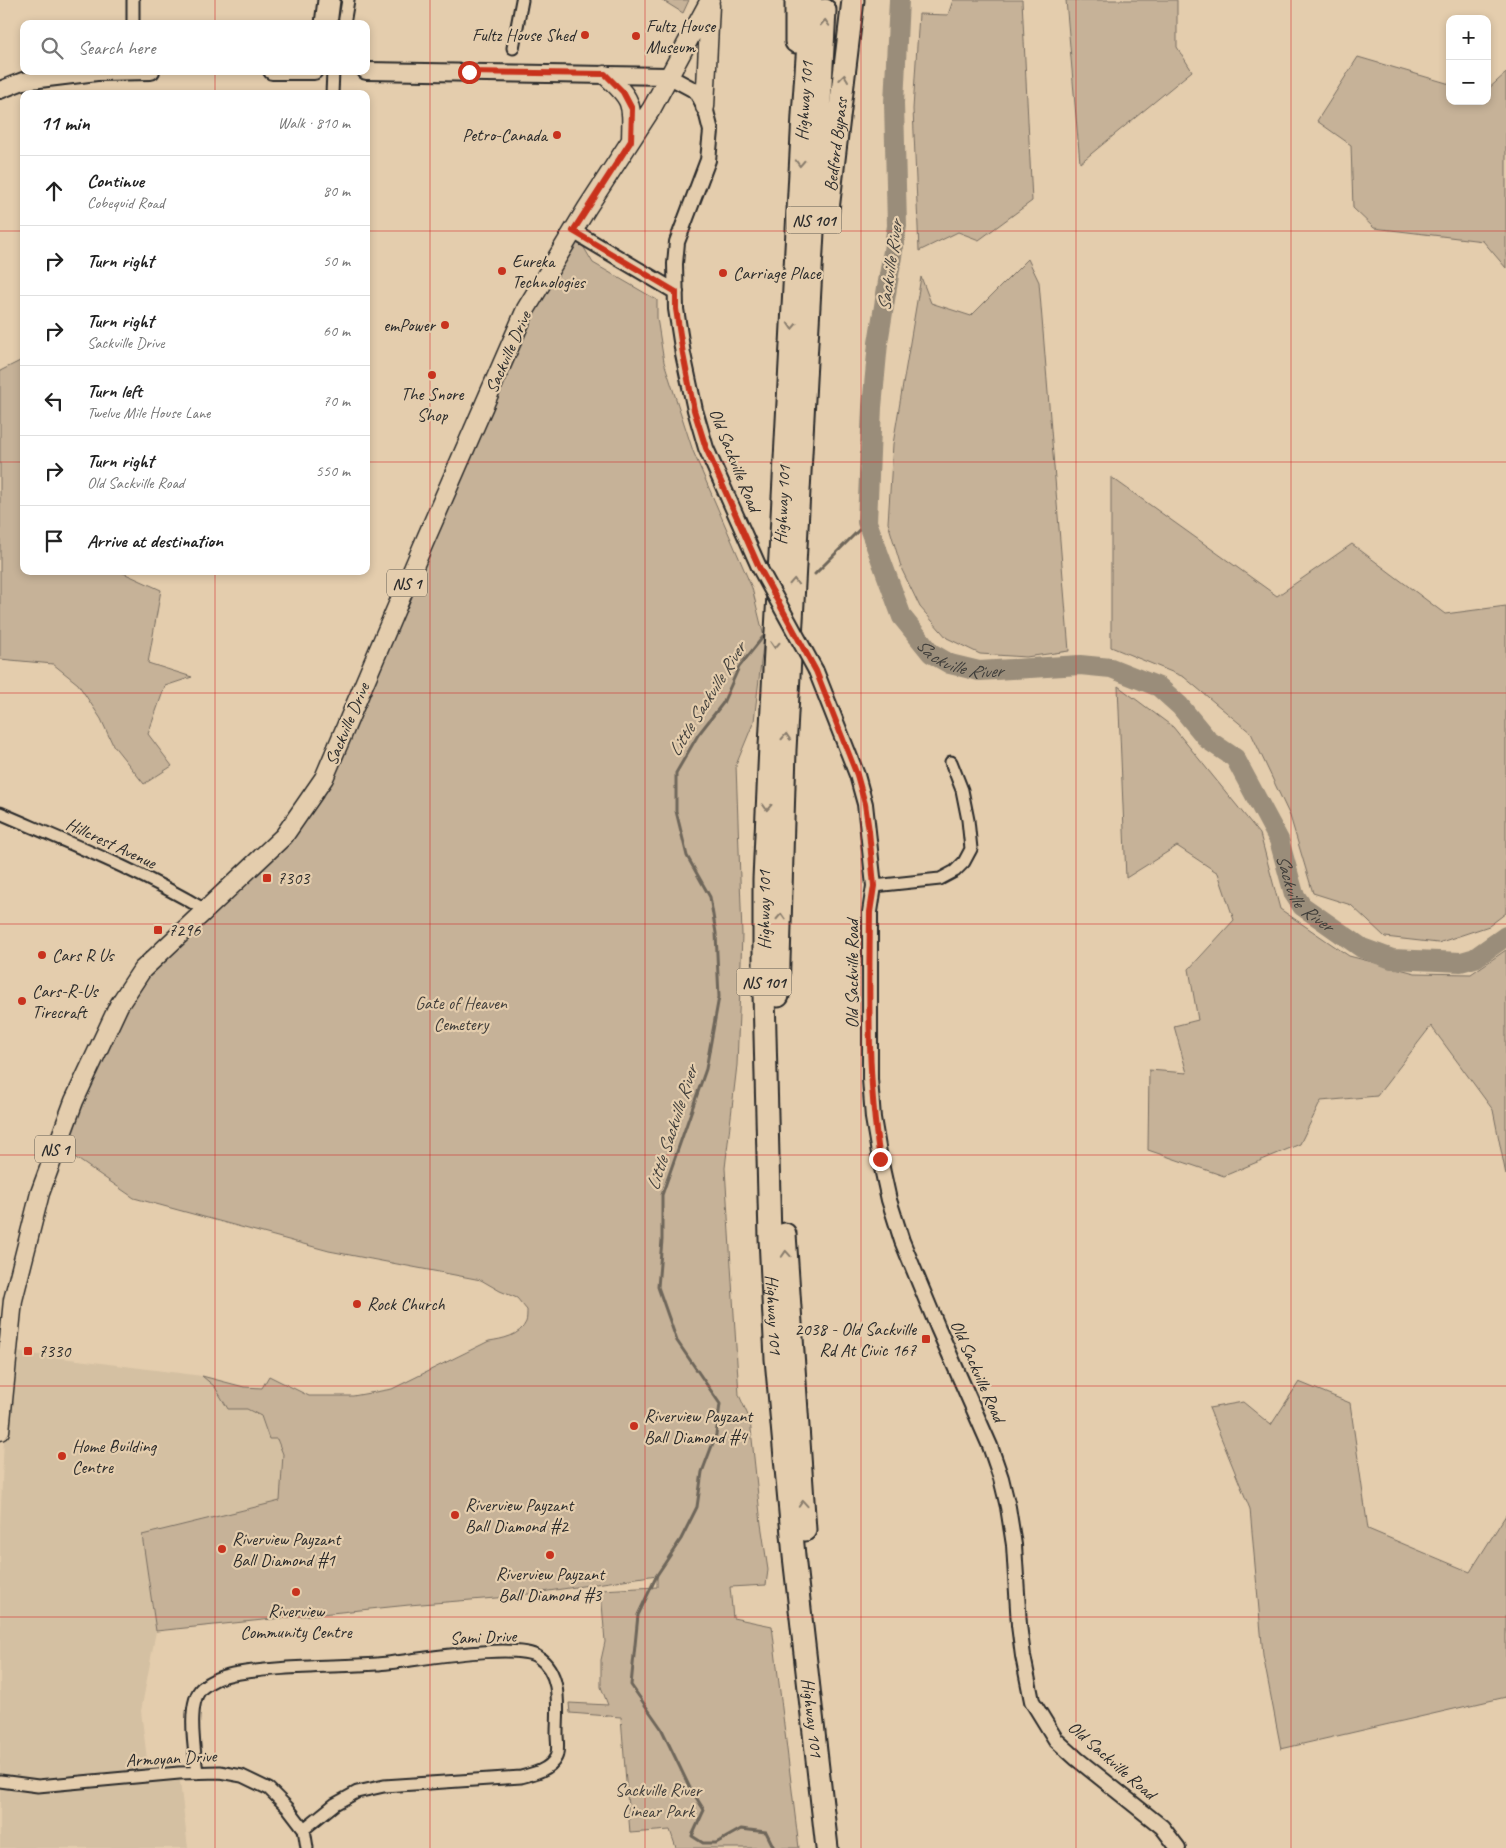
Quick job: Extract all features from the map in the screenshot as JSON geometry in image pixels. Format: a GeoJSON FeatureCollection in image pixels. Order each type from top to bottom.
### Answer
{"type":"FeatureCollection","features":[{"type":"Feature","properties":{"kind":"highway"},"geometry":{"type":"LineString","coordinates":[[326,20],[329,0]]}},
{"type":"Feature","properties":{"kind":"highway","name":"Bedford Bypass"},"geometry":{"type":"LineString","coordinates":[[796,0],[797,73],[803,115]]}},
{"type":"Feature","properties":{"kind":"highway","name":"Highway 101"},"geometry":{"type":"LineString","coordinates":[[811,0],[803,115],[767,812],[764,879],[764,994],[770,1238],[776,1359],[793,1547],[827,1848]]}},
{"type":"Feature","properties":{"kind":"highway","name":"Highway 101"},"geometry":{"type":"LineString","coordinates":[[826,0],[785,750],[778,1012],[785,1240],[793,1363],[808,1558],[841,1848]]}},
{"type":"Feature","properties":{"kind":"highway","name":"Bedford Bypass"},"geometry":{"type":"LineString","coordinates":[[801,439],[853,0]]}},
{"type":"Feature","properties":{"kind":"main road","name":"Sackville Drive"},"geometry":{"type":"LineString","coordinates":[[0,1430],[13,1300],[38,1202],[57,1145],[85,1076],[119,1005],[142,970],[284,836],[324,778],[515,332],[543,280],[652,108],[710,0]]}},
{"type":"Feature","properties":{"kind":"main road"},"geometry":{"type":"LineString","coordinates":[[705,107],[710,0]]}},
{"type":"Feature","properties":{"kind":"main road"},"geometry":{"type":"LineString","coordinates":[[370,71],[668,76]]}},
{"type":"Feature","properties":{"kind":"main road"},"geometry":{"type":"LineString","coordinates":[[605,74],[623,92],[632,109],[631,141]]}},
{"type":"Feature","properties":{"kind":"main road"},"geometry":{"type":"LineString","coordinates":[[0,90],[23,81],[72,75]]}},
{"type":"Feature","properties":{"kind":"street"},"geometry":{"type":"LineString","coordinates":[[133,0],[133,20]]}},
{"type":"Feature","properties":{"kind":"street"},"geometry":{"type":"LineString","coordinates":[[334,20],[337,0]]}},
{"type":"Feature","properties":{"kind":"street"},"geometry":{"type":"LineString","coordinates":[[345,20],[348,0]]}},
{"type":"Feature","properties":{"kind":"street"},"geometry":{"type":"LineString","coordinates":[[513,48],[522,0]]}},
{"type":"Feature","properties":{"kind":"street"},"geometry":{"type":"LineString","coordinates":[[332,90],[333,75]]}},
{"type":"Feature","properties":{"kind":"street","name":"Old Sackville Road"},"geometry":{"type":"LineString","coordinates":[[668,76],[696,91],[705,107],[711,141],[708,160],[678,242],[675,264],[680,332],[694,410],[706,448],[759,567],[816,671],[857,775],[865,804],[874,886],[870,912],[870,1079],[873,1118],[880,1159],[902,1241],[990,1446],[1001,1478],[1008,1506],[1014,1545],[1019,1625],[1032,1701],[1056,1740],[1162,1827],[1178,1848]]}},
{"type":"Feature","properties":{"kind":"street"},"geometry":{"type":"LineString","coordinates":[[573,231],[676,292]]}},
{"type":"Feature","properties":{"kind":"street"},"geometry":{"type":"LineString","coordinates":[[874,886],[940,879],[955,871],[964,862],[971,849],[968,820],[962,790],[951,762]]}},
{"type":"Feature","properties":{"kind":"street","name":"Hillcrest Avenue"},"geometry":{"type":"LineString","coordinates":[[0,813],[81,848],[186,898],[205,910]]}},
{"type":"Feature","properties":{"kind":"street","name":"Sami Drive"},"geometry":{"type":"LineString","coordinates":[[197,1773],[192,1720],[193,1707],[200,1689],[213,1681],[232,1674],[320,1666],[378,1664],[432,1657],[518,1651],[537,1656],[551,1670],[558,1692],[556,1756],[548,1766],[538,1772],[521,1777],[384,1786],[358,1792],[335,1804],[304,1829]]}},
{"type":"Feature","properties":{"kind":"street","name":"Armoyan Drive"},"geometry":{"type":"LineString","coordinates":[[0,1781],[38,1786],[197,1773],[220,1772],[242,1776],[269,1788],[288,1808],[304,1829],[307,1848]]}},
{"type":"Feature","properties":{"kind":"shaded area"},"geometry":{"type":"Polygon","coordinates":[[[8,1351],[202,1376],[215,1387],[228,1409],[247,1409],[261,1417],[269,1439],[277,1439],[283,1454],[280,1502],[142,1535],[156,1631],[141,1711],[149,1775],[179,1773],[188,1848],[0,1848],[0,1526],[8,1351]]]}},
{"type":"Feature","properties":{"kind":"green space"},"geometry":{"type":"Polygon","coordinates":[[[662,0],[689,0],[683,13],[662,0]]]}},
{"type":"Feature","properties":{"kind":"green space"},"geometry":{"type":"Polygon","coordinates":[[[953,0],[1022,0],[1032,201],[979,240],[958,232],[919,251],[913,109],[919,14],[948,15],[953,0]]]}},
{"type":"Feature","properties":{"kind":"green space"},"geometry":{"type":"Polygon","coordinates":[[[1066,0],[1177,0],[1177,47],[1192,71],[1080,163],[1066,0]]]}},
{"type":"Feature","properties":{"kind":"green space"},"geometry":{"type":"Polygon","coordinates":[[[1358,57],[1446,83],[1446,105],[1491,105],[1491,86],[1506,73],[1506,268],[1483,241],[1374,228],[1353,208],[1351,145],[1317,121],[1358,57]]]}},
{"type":"Feature","properties":{"kind":"green space","name":"Gate of Heaven Cemetery"},"geometry":{"type":"Polygon","coordinates":[[[573,229],[593,263],[657,300],[657,318],[664,362],[693,451],[752,588],[764,637],[754,721],[736,765],[742,935],[737,1065],[725,1168],[739,1395],[750,1420],[768,1570],[766,1585],[730,1587],[733,1618],[772,1626],[799,1848],[676,1848],[670,1830],[630,1833],[621,1717],[570,1713],[569,1703],[608,1705],[601,1687],[601,1660],[605,1642],[601,1590],[657,1587],[657,1575],[508,1597],[409,1605],[156,1631],[142,1535],[280,1501],[283,1454],[277,1439],[269,1439],[261,1416],[247,1409],[228,1409],[215,1387],[202,1376],[244,1387],[262,1388],[269,1376],[309,1396],[353,1396],[392,1389],[489,1341],[515,1334],[520,1331],[526,1322],[527,1310],[517,1298],[481,1280],[329,1251],[134,1198],[57,1145],[119,1005],[251,868],[324,778],[424,543],[573,229]]]}},
{"type":"Feature","properties":{"kind":"green space"},"geometry":{"type":"Polygon","coordinates":[[[1028,259],[1039,282],[1069,651],[1026,657],[980,654],[947,638],[920,607],[902,570],[888,523],[893,444],[921,277],[931,303],[971,316],[1028,259]]]}},
{"type":"Feature","properties":{"kind":"green space"},"geometry":{"type":"Polygon","coordinates":[[[20,361],[20,575],[128,575],[161,590],[148,663],[192,677],[165,686],[148,734],[172,766],[144,784],[113,745],[101,719],[78,684],[53,664],[0,659],[0,371],[20,361]]]}},
{"type":"Feature","properties":{"kind":"green space"},"geometry":{"type":"Polygon","coordinates":[[[1111,477],[1277,596],[1352,544],[1445,614],[1506,606],[1506,913],[1489,926],[1438,943],[1385,937],[1351,905],[1313,893],[1290,816],[1251,733],[1184,677],[1111,647],[1111,477]]]}},
{"type":"Feature","properties":{"kind":"green space"},"geometry":{"type":"Polygon","coordinates":[[[1118,686],[1173,727],[1260,834],[1280,909],[1349,956],[1415,973],[1471,974],[1506,950],[1506,1175],[1493,1110],[1431,1026],[1377,1096],[1321,1101],[1300,1144],[1224,1176],[1148,1150],[1149,1070],[1187,1073],[1174,1026],[1198,1020],[1189,969],[1234,920],[1218,873],[1177,846],[1126,878],[1118,686]]]}},
{"type":"Feature","properties":{"kind":"green space"},"geometry":{"type":"Polygon","coordinates":[[[1299,1382],[1350,1403],[1368,1529],[1470,1572],[1506,1515],[1506,1697],[1281,1749],[1263,1655],[1250,1509],[1209,1408],[1243,1402],[1271,1425],[1299,1382]]]}},
{"type":"Feature","properties":{"kind":"waterway","name":"Sackville River"},"geometry":{"type":"LineString","coordinates":[[899,0],[894,103],[897,226],[878,343],[872,407],[867,522],[902,617],[931,653],[950,664],[979,671],[1080,665],[1111,668],[1159,687],[1180,706],[1208,740],[1235,758],[1279,840],[1294,894],[1302,906],[1362,948],[1392,959],[1461,962],[1475,958],[1506,936]]}},
{"type":"Feature","properties":{"kind":"waterway","name":"Little Sackville River"},"geometry":{"type":"LineString","coordinates":[[815,574],[867,522]]}},
{"type":"Feature","properties":{"kind":"waterway","name":"Little Sackville River"},"geometry":{"type":"LineString","coordinates":[[763,637],[739,667],[723,703],[698,735],[676,773],[676,811],[687,856],[710,897],[716,933],[719,997],[706,1069],[662,1195],[662,1240],[658,1287],[677,1341],[720,1404],[716,1435],[702,1472],[697,1507],[681,1539],[657,1575],[638,1615],[631,1685],[661,1728],[689,1786],[704,1810],[692,1836],[703,1843],[716,1843],[741,1829],[766,1832],[774,1848]]}},
{"type":"Feature","properties":{"kind":"place","name":"Fultz House Shed"},"geometry":{"type":"Point","coordinates":[585,35]}},
{"type":"Feature","properties":{"kind":"place","name":"Fultz House Museum"},"geometry":{"type":"Point","coordinates":[636,36]}},
{"type":"Feature","properties":{"kind":"place","name":"Petro-Canada"},"geometry":{"type":"Point","coordinates":[557,135]}},
{"type":"Feature","properties":{"kind":"place","name":"Eureka Technologies"},"geometry":{"type":"Point","coordinates":[502,271]}},
{"type":"Feature","properties":{"kind":"place","name":"Carriage Place"},"geometry":{"type":"Point","coordinates":[723,273]}},
{"type":"Feature","properties":{"kind":"place","name":"emPower"},"geometry":{"type":"Point","coordinates":[445,325]}},
{"type":"Feature","properties":{"kind":"place","name":"The Snore Shop"},"geometry":{"type":"Point","coordinates":[432,375]}},
{"type":"Feature","properties":{"kind":"place","name":"7303"},"geometry":{"type":"Point","coordinates":[267,878]}},
{"type":"Feature","properties":{"kind":"place","name":"7296"},"geometry":{"type":"Point","coordinates":[158,930]}},
{"type":"Feature","properties":{"kind":"place","name":"Cars R Us"},"geometry":{"type":"Point","coordinates":[42,955]}},
{"type":"Feature","properties":{"kind":"place","name":"Cars-R-Us Tirecraft"},"geometry":{"type":"Point","coordinates":[22,1001]}},
{"type":"Feature","properties":{"kind":"place","name":"Rock Church"},"geometry":{"type":"Point","coordinates":[357,1304]}},
{"type":"Feature","properties":{"kind":"place","name":"2038 - Old Sackville Rd At Civic 167"},"geometry":{"type":"Point","coordinates":[926,1339]}},
{"type":"Feature","properties":{"kind":"place","name":"7330"},"geometry":{"type":"Point","coordinates":[28,1351]}},
{"type":"Feature","properties":{"kind":"place","name":"Riverview Payzant Ball Diamond #4"},"geometry":{"type":"Point","coordinates":[634,1426]}},
{"type":"Feature","properties":{"kind":"place","name":"Home Building Centre"},"geometry":{"type":"Point","coordinates":[62,1456]}},
{"type":"Feature","properties":{"kind":"place","name":"Riverview Payzant Ball Diamond #2"},"geometry":{"type":"Point","coordinates":[455,1515]}},
{"type":"Feature","properties":{"kind":"place","name":"Riverview Payzant Ball Diamond #1"},"geometry":{"type":"Point","coordinates":[222,1549]}},
{"type":"Feature","properties":{"kind":"place","name":"Riverview Payzant Ball Diamond #3"},"geometry":{"type":"Point","coordinates":[550,1555]}},
{"type":"Feature","properties":{"kind":"place","name":"Riverview Community Centre"},"geometry":{"type":"Point","coordinates":[296,1592]}},
{"type":"Feature","properties":{"kind":"route"},"geometry":{"type":"LineString","coordinates":[[469,72],[605,74],[623,92],[632,109],[631,141],[573,231],[676,292],[676,309],[683,354],[694,410],[706,448],[759,567],[816,671],[857,775],[865,804],[874,886],[870,912],[869,958],[870,1079],[873,1118],[880,1159]]}},
{"type":"Feature","properties":{"kind":"park label","name":"Sackville River Linear Park"},"geometry":{"type":"Point","coordinates":[658,1800]}}]}
